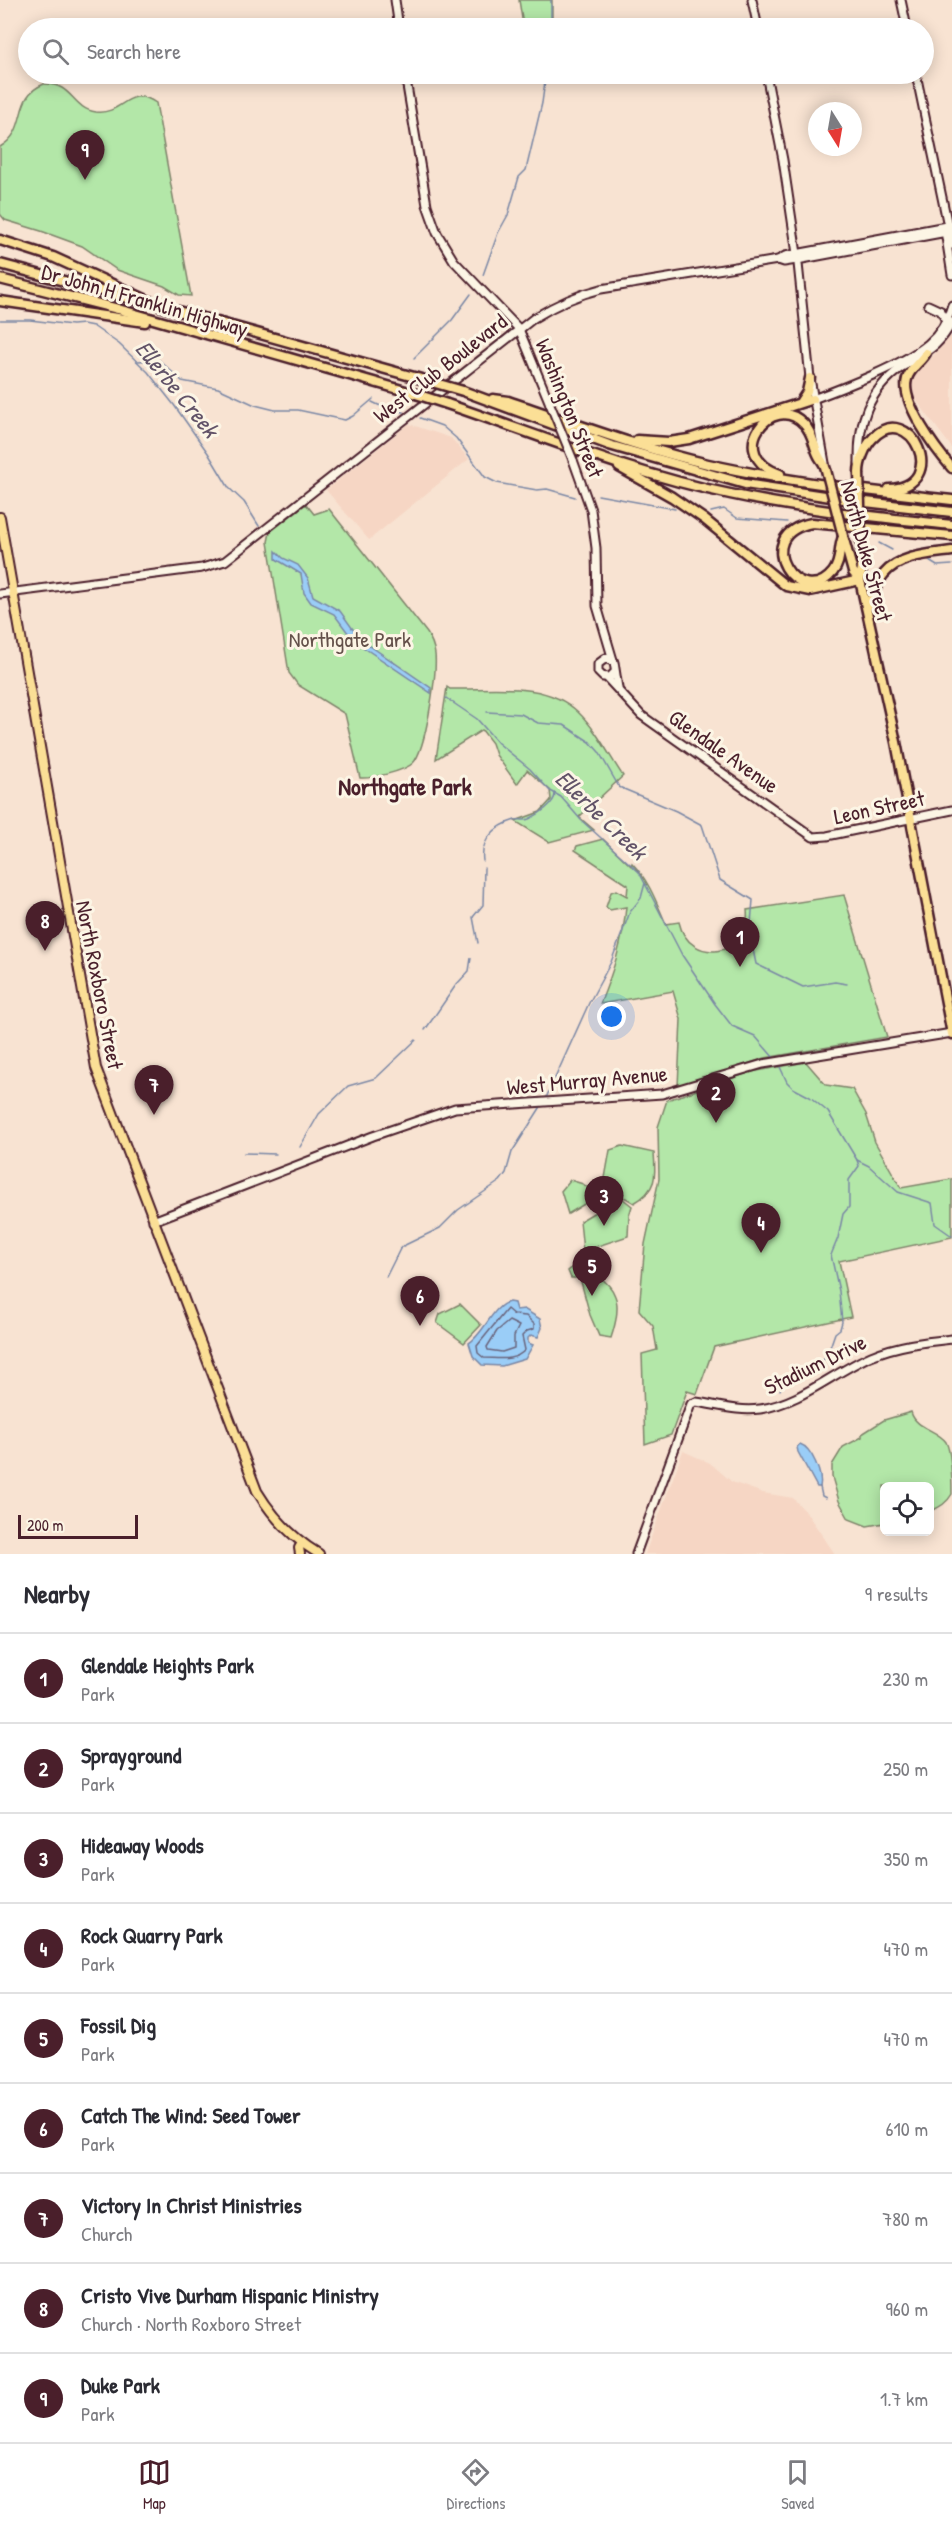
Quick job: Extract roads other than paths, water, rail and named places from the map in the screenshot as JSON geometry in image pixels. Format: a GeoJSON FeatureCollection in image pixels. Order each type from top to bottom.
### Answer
{"type":"FeatureCollection","features":[{"type":"Feature","properties":{"kind":"highway"},"geometry":{"type":"LineString","coordinates":[[0,240],[53,257],[160,306],[463,392],[508,402],[706,463],[785,480],[952,500]]}},
{"type":"Feature","properties":{"kind":"highway","name":"Dr John H Franklin Highway"},"geometry":{"type":"LineString","coordinates":[[0,264],[160,306]]}},
{"type":"Feature","properties":{"kind":"highway","name":"Dr John H Franklin Highway"},"geometry":{"type":"LineString","coordinates":[[0,279],[118,309],[416,394],[606,459]]}},
{"type":"Feature","properties":{"kind":"highway"},"geometry":{"type":"LineString","coordinates":[[1,301],[93,313],[184,329]]}},
{"type":"Feature","properties":{"kind":"highway"},"geometry":{"type":"LineString","coordinates":[[926,353],[909,373],[906,392],[913,410],[952,468]]}},
{"type":"Feature","properties":{"kind":"highway"},"geometry":{"type":"LineString","coordinates":[[801,401],[807,392],[810,378]]}},
{"type":"Feature","properties":{"kind":"highway"},"geometry":{"type":"LineString","coordinates":[[475,395],[609,445],[745,484],[818,496],[952,512]]}},
{"type":"Feature","properties":{"kind":"highway"},"geometry":{"type":"LineString","coordinates":[[608,434],[644,441],[675,441],[701,436],[801,401],[813,399]]}},
{"type":"Feature","properties":{"kind":"highway"},"geometry":{"type":"LineString","coordinates":[[812,483],[775,473],[761,464],[753,444],[758,429],[771,418],[783,415],[795,417],[808,428],[819,457],[826,466]]}},
{"type":"Feature","properties":{"kind":"highway"},"geometry":{"type":"LineString","coordinates":[[606,459],[696,513],[786,586],[810,591],[860,580],[862,568],[859,469],[871,440],[879,433],[889,429],[899,430],[915,439],[922,456],[921,467],[915,479],[899,488],[877,491]]}},
{"type":"Feature","properties":{"kind":"highway"},"geometry":{"type":"LineString","coordinates":[[606,459],[729,494],[798,506],[952,525]]}},
{"type":"Feature","properties":{"kind":"highway","name":"North Duke Street"},"geometry":{"type":"LineString","coordinates":[[826,466],[853,572],[860,580],[867,608],[896,742],[952,1034]]}},
{"type":"Feature","properties":{"kind":"highway"},"geometry":{"type":"LineString","coordinates":[[843,536],[837,566],[822,580],[802,582],[792,577],[786,569],[781,555],[784,543],[793,530],[806,524],[952,536]]}},
{"type":"Feature","properties":{"kind":"highway"},"geometry":{"type":"LineString","coordinates":[[867,608],[884,574],[894,565],[914,557],[952,551]]}},
{"type":"Feature","properties":{"kind":"main road","name":"North Roxboro Street"},"geometry":{"type":"LineString","coordinates":[[0,517],[96,1068],[257,1491],[275,1516],[302,1543],[319,1554]]}},
{"type":"Feature","properties":{"kind":"main road"},"geometry":{"type":"LineString","coordinates":[[300,1554],[299,1548],[302,1543]]}},
{"type":"Feature","properties":{"kind":"street"},"geometry":{"type":"LineString","coordinates":[[395,0],[398,18]]}},
{"type":"Feature","properties":{"kind":"street"},"geometry":{"type":"LineString","coordinates":[[752,0],[756,18]]}},
{"type":"Feature","properties":{"kind":"street"},"geometry":{"type":"LineString","coordinates":[[901,0],[905,18]]}},
{"type":"Feature","properties":{"kind":"street","name":"Washington Street"},"geometry":{"type":"LineString","coordinates":[[407,84],[427,205],[436,232],[454,261],[519,329],[588,500],[596,548],[596,596],[613,660]]}},
{"type":"Feature","properties":{"kind":"street","name":"North Duke Street"},"geometry":{"type":"LineString","coordinates":[[768,84],[781,151],[797,257],[810,378],[826,466]]}},
{"type":"Feature","properties":{"kind":"street"},"geometry":{"type":"LineString","coordinates":[[918,84],[952,245]]}},
{"type":"Feature","properties":{"kind":"street"},"geometry":{"type":"LineString","coordinates":[[949,230],[952,275]]}},
{"type":"Feature","properties":{"kind":"street","name":"West Club Boulevard"},"geometry":{"type":"LineString","coordinates":[[0,594],[212,566],[234,555],[519,329],[557,304],[592,291],[778,260],[784,256],[797,257],[949,230]]}},
{"type":"Feature","properties":{"kind":"street"},"geometry":{"type":"LineString","coordinates":[[928,305],[941,311],[949,321]]}},
{"type":"Feature","properties":{"kind":"street"},"geometry":{"type":"LineString","coordinates":[[859,469],[860,430],[867,407],[888,378],[937,345],[949,321],[952,305]]}},
{"type":"Feature","properties":{"kind":"street"},"geometry":{"type":"LineString","coordinates":[[813,399],[852,384],[914,354],[932,340],[949,321]]}},
{"type":"Feature","properties":{"kind":"street"},"geometry":{"type":"LineString","coordinates":[[602,660],[613,660],[616,667],[615,672],[606,677],[597,670],[608,644]]}},
{"type":"Feature","properties":{"kind":"street","name":"Glendale Avenue"},"geometry":{"type":"LineString","coordinates":[[615,672],[619,690]]}},
{"type":"Feature","properties":{"kind":"street","name":"Glendale Avenue"},"geometry":{"type":"LineString","coordinates":[[606,677],[641,715],[813,837]]}},
{"type":"Feature","properties":{"kind":"street","name":"Leon Street"},"geometry":{"type":"LineString","coordinates":[[813,837],[952,810]]}},
{"type":"Feature","properties":{"kind":"street","name":"West Murray Avenue"},"geometry":{"type":"LineString","coordinates":[[153,1221],[428,1116],[455,1108],[662,1094],[763,1064],[952,1034]]}},
{"type":"Feature","properties":{"kind":"street","name":"Stadium Drive"},"geometry":{"type":"LineString","coordinates":[[636,1554],[688,1408],[694,1402],[729,1409],[767,1408],[791,1400],[873,1355],[906,1345],[952,1339]]}},
{"type":"Feature","properties":{"kind":"water"},"geometry":{"type":"Polygon","coordinates":[[[276,551],[283,558],[298,565],[308,578],[313,596],[340,611],[360,639],[431,688],[431,693],[354,641],[334,614],[311,603],[304,593],[301,574],[276,559],[276,551]]]}},
{"type":"Feature","properties":{"kind":"water"},"geometry":{"type":"Polygon","coordinates":[[[509,1302],[514,1303],[516,1310],[524,1309],[540,1319],[542,1328],[538,1337],[531,1335],[528,1338],[528,1343],[533,1345],[525,1359],[502,1366],[482,1365],[473,1356],[469,1343],[498,1308],[509,1302]]]}},
{"type":"Feature","properties":{"kind":"water"},"geometry":{"type":"Polygon","coordinates":[[[800,1444],[809,1451],[816,1462],[820,1487],[817,1487],[798,1452],[797,1447],[800,1444]]]}},
{"type":"Feature","properties":{"kind":"waterway"},"geometry":{"type":"LineString","coordinates":[[551,0],[551,18]]}},
{"type":"Feature","properties":{"kind":"waterway"},"geometry":{"type":"LineString","coordinates":[[483,275],[498,233],[508,215],[519,177],[526,170],[545,84]]}},
{"type":"Feature","properties":{"kind":"waterway"},"geometry":{"type":"LineString","coordinates":[[414,358],[452,320],[471,294]]}},
{"type":"Feature","properties":{"kind":"waterway","name":"Ellerbe Creek"},"geometry":{"type":"LineString","coordinates":[[0,320],[30,320],[93,326],[119,344],[148,372],[174,405],[208,453],[229,488],[244,502],[259,526]]}},
{"type":"Feature","properties":{"kind":"waterway"},"geometry":{"type":"LineString","coordinates":[[137,361],[159,360],[182,381],[218,388],[255,405],[275,410],[298,410],[345,420],[373,399]]}},
{"type":"Feature","properties":{"kind":"waterway"},"geometry":{"type":"LineString","coordinates":[[372,402],[387,409],[404,412]]}},
{"type":"Feature","properties":{"kind":"waterway"},"geometry":{"type":"LineString","coordinates":[[420,418],[442,426],[456,438],[485,477],[497,483],[537,490],[547,489],[575,497]]}},
{"type":"Feature","properties":{"kind":"waterway"},"geometry":{"type":"LineString","coordinates":[[598,495],[675,509]]}},
{"type":"Feature","properties":{"kind":"waterway"},"geometry":{"type":"LineString","coordinates":[[711,512],[724,509],[737,518],[787,522]]}},
{"type":"Feature","properties":{"kind":"waterway"},"geometry":{"type":"LineString","coordinates":[[879,543],[892,550]]}},
{"type":"Feature","properties":{"kind":"waterway"},"geometry":{"type":"LineString","coordinates":[[929,561],[937,566],[952,565]]}},
{"type":"Feature","properties":{"kind":"waterway","name":"Ellerbe Creek"},"geometry":{"type":"LineString","coordinates":[[446,698],[477,719],[498,743],[530,769],[549,790],[561,797],[581,820],[639,872],[682,955],[715,1004],[732,1026],[755,1036],[774,1058]]}},
{"type":"Feature","properties":{"kind":"waterway"},"geometry":{"type":"LineString","coordinates":[[487,712],[521,714],[538,723],[564,725],[590,742],[599,752],[619,787],[676,811],[702,825],[720,880],[753,900],[750,935],[756,964],[803,987],[835,982],[847,984]]}},
{"type":"Feature","properties":{"kind":"waterway"},"geometry":{"type":"LineString","coordinates":[[483,861],[484,847],[495,830],[508,823],[527,820],[537,815],[549,805],[555,794]]}},
{"type":"Feature","properties":{"kind":"waterway"},"geometry":{"type":"LineString","coordinates":[[478,943],[473,917],[483,905],[484,868]]}},
{"type":"Feature","properties":{"kind":"waterway"},"geometry":{"type":"LineString","coordinates":[[546,1098],[589,1003],[611,962],[630,912],[641,898],[645,883]]}},
{"type":"Feature","properties":{"kind":"waterway"},"geometry":{"type":"LineString","coordinates":[[425,1030],[456,985],[469,971],[471,958]]}},
{"type":"Feature","properties":{"kind":"waterway"},"geometry":{"type":"LineString","coordinates":[[300,1147],[319,1114],[348,1086],[376,1078],[416,1040]]}},
{"type":"Feature","properties":{"kind":"waterway","name":"Ellerbe Creek"},"geometry":{"type":"LineString","coordinates":[[780,1067],[787,1082],[793,1088],[810,1097],[828,1112],[857,1160],[869,1166],[898,1192],[932,1203],[935,1224],[952,1236]]}},
{"type":"Feature","properties":{"kind":"waterway"},"geometry":{"type":"LineString","coordinates":[[386,1277],[401,1247],[440,1228],[458,1210],[500,1181],[506,1173],[512,1152],[542,1105]]}},
{"type":"Feature","properties":{"kind":"waterway"},"geometry":{"type":"LineString","coordinates":[[244,1153],[276,1154]]}},
{"type":"Feature","properties":{"kind":"waterway"},"geometry":{"type":"LineString","coordinates":[[780,1390],[784,1382],[812,1371],[827,1356],[835,1333],[840,1329],[842,1322],[839,1291],[831,1255],[838,1238],[843,1214],[849,1207],[849,1180],[859,1166],[857,1160]]}},
{"type":"Feature","properties":{"kind":"waterway"},"geometry":{"type":"LineString","coordinates":[[820,1487],[822,1496],[826,1498]]}},
{"type":"Feature","properties":{"kind":"place","name":"Duke Park"},"geometry":{"type":"Point","coordinates":[85,180]}},
{"type":"Feature","properties":{"kind":"place","name":"Cristo Vive Durham Hispanic Ministry"},"geometry":{"type":"Point","coordinates":[45,951]}},
{"type":"Feature","properties":{"kind":"place","name":"Glendale Heights Park"},"geometry":{"type":"Point","coordinates":[740,967]}},
{"type":"Feature","properties":{"kind":"place","name":"Victory In Christ Ministries"},"geometry":{"type":"Point","coordinates":[154,1115]}},
{"type":"Feature","properties":{"kind":"place","name":"Sprayground"},"geometry":{"type":"Point","coordinates":[716,1123]}},
{"type":"Feature","properties":{"kind":"place","name":"Hideaway Woods"},"geometry":{"type":"Point","coordinates":[604,1226]}},
{"type":"Feature","properties":{"kind":"place","name":"Rock Quarry Park"},"geometry":{"type":"Point","coordinates":[761,1253]}},
{"type":"Feature","properties":{"kind":"place","name":"Fossil Dig"},"geometry":{"type":"Point","coordinates":[592,1296]}},
{"type":"Feature","properties":{"kind":"place","name":"Catch The Wind: Seed Tower"},"geometry":{"type":"Point","coordinates":[420,1326]}},
{"type":"Feature","properties":{"kind":"district","name":"Northgate Park"},"geometry":{"type":"Point","coordinates":[405,787]}}]}
